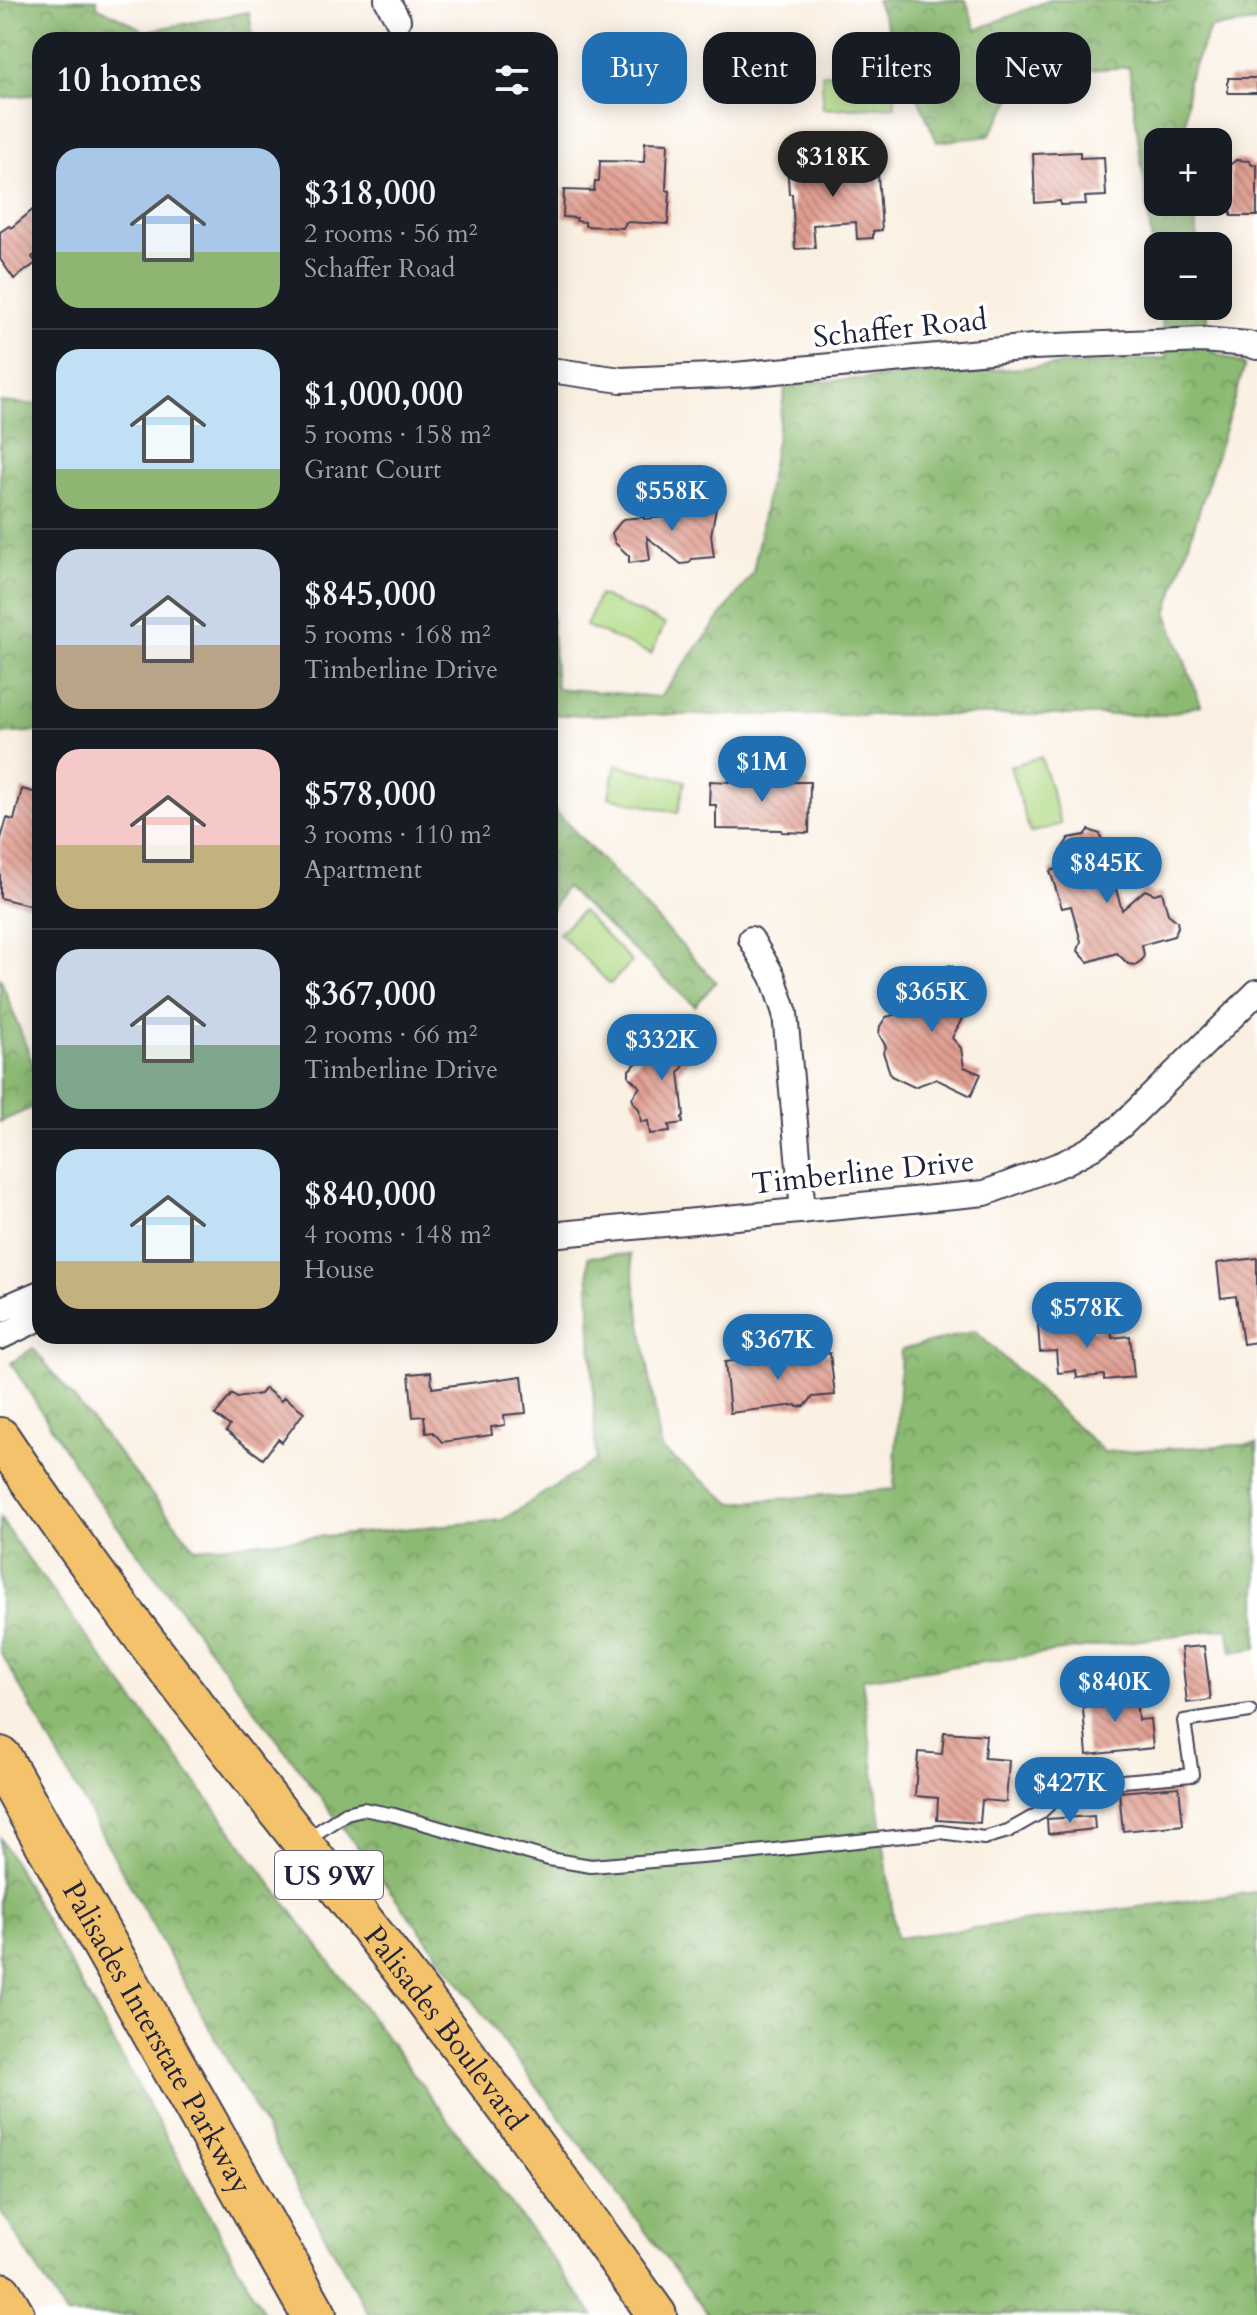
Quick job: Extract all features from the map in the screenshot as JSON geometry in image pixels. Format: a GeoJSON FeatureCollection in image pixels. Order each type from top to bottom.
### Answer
{"type":"FeatureCollection","features":[{"type":"Feature","properties":{"kind":"highway","name":"Palisades Interstate Parkway"},"geometry":{"type":"LineString","coordinates":[[0,1759],[314,2315]]}},
{"type":"Feature","properties":{"kind":"highway"},"geometry":{"type":"LineString","coordinates":[[0,2295],[12,2315]]}},
{"type":"Feature","properties":{"kind":"main road","name":"Palisades Boulevard"},"geometry":{"type":"LineString","coordinates":[[0,1437],[110,1593],[470,2059],[657,2315]]}},
{"type":"Feature","properties":{"kind":"street","name":"Schaffer Road"},"geometry":{"type":"LineString","coordinates":[[558,371],[621,380],[735,375],[1033,347],[1203,340],[1257,347]]}},
{"type":"Feature","properties":{"kind":"street"},"geometry":{"type":"LineString","coordinates":[[751,939],[773,977],[785,1013],[803,1211]]}},
{"type":"Feature","properties":{"kind":"street","name":"Timberline Drive"},"geometry":{"type":"LineString","coordinates":[[558,1234],[985,1193],[1064,1163],[1092,1148],[1121,1126],[1257,992]]}},
{"type":"Feature","properties":{"kind":"street"},"geometry":{"type":"LineString","coordinates":[[0,1310],[32,1296]]}},
{"type":"Feature","properties":{"kind":"street"},"geometry":{"type":"LineString","coordinates":[[0,1337],[32,1322]]}},
{"type":"Feature","properties":{"kind":"lane"},"geometry":{"type":"LineString","coordinates":[[303,1842],[346,1813],[363,1809],[549,1859],[591,1866],[750,1853],[941,1832],[984,1838],[1008,1831],[1040,1813],[1076,1785],[1192,1775],[1184,1721],[1250,1711]]}},
{"type":"Feature","properties":{"kind":"green space"},"geometry":{"type":"Polygon","coordinates":[[[0,0],[97,0],[97,6],[145,31],[249,12],[252,32],[32,32],[32,95],[0,98],[0,0]]]}},
{"type":"Feature","properties":{"kind":"green space"},"geometry":{"type":"Polygon","coordinates":[[[876,0],[966,0],[976,30],[1050,0],[1257,0],[1257,22],[1210,28],[1188,80],[1186,128],[1144,128],[1144,182],[1129,67],[1091,70],[1091,32],[976,32],[976,104],[1009,104],[989,136],[937,142],[921,104],[960,104],[960,32],[890,32],[876,0]]]}},
{"type":"Feature","properties":{"kind":"green space"},"geometry":{"type":"Polygon","coordinates":[[[822,74],[832,74],[832,104],[895,106],[823,109],[822,74]]]}},
{"type":"Feature","properties":{"kind":"green space"},"geometry":{"type":"Polygon","coordinates":[[[1148,216],[1195,216],[1196,232],[1151,232],[1148,216]]]}},
{"type":"Feature","properties":{"kind":"green space"},"geometry":{"type":"Polygon","coordinates":[[[1162,320],[1208,320],[1211,351],[1245,365],[1167,613],[1201,705],[1164,715],[558,715],[558,688],[660,697],[753,573],[786,384],[1167,358],[1162,320]]]}},
{"type":"Feature","properties":{"kind":"green space"},"geometry":{"type":"Polygon","coordinates":[[[0,402],[32,404],[32,732],[0,734],[0,402]]]}},
{"type":"Feature","properties":{"kind":"green space"},"geometry":{"type":"Polygon","coordinates":[[[599,595],[665,624],[651,654],[586,626],[599,595]]]}},
{"type":"Feature","properties":{"kind":"green space"},"geometry":{"type":"Polygon","coordinates":[[[1041,757],[1061,824],[1030,833],[1010,766],[1041,757]]]}},
{"type":"Feature","properties":{"kind":"green space"},"geometry":{"type":"Polygon","coordinates":[[[616,765],[685,781],[678,813],[609,797],[616,765]]]}},
{"type":"Feature","properties":{"kind":"green space"},"geometry":{"type":"Polygon","coordinates":[[[558,814],[716,982],[695,1006],[565,887],[558,899],[558,814]]]}},
{"type":"Feature","properties":{"kind":"green space"},"geometry":{"type":"Polygon","coordinates":[[[582,911],[632,962],[610,984],[559,933],[582,911]]]}},
{"type":"Feature","properties":{"kind":"green space"},"geometry":{"type":"Polygon","coordinates":[[[0,977],[32,1062],[32,1108],[0,1122],[0,977]]]}},
{"type":"Feature","properties":{"kind":"green space"},"geometry":{"type":"Polygon","coordinates":[[[630,1254],[661,1449],[732,1503],[894,1489],[901,1350],[975,1331],[1104,1452],[1257,1444],[1257,1648],[1232,1652],[1228,1628],[862,1679],[896,1938],[1257,1892],[1257,2315],[708,2315],[91,1491],[11,1363],[33,1348],[195,1548],[502,1520],[596,1460],[588,1257],[630,1254]]]}},
{"type":"Feature","properties":{"kind":"green space"},"geometry":{"type":"Polygon","coordinates":[[[0,1518],[594,2315],[369,2315],[0,1651],[0,1518]]]}},
{"type":"Feature","properties":{"kind":"green space"},"geometry":{"type":"Polygon","coordinates":[[[0,1838],[265,2315],[66,2315],[0,2209],[0,1838]]]}},
{"type":"Feature","properties":{"kind":"building"},"geometry":{"type":"Polygon","coordinates":[[[1228,78],[1257,78],[1257,93],[1228,93],[1228,78]]]}},
{"type":"Feature","properties":{"kind":"building"},"geometry":{"type":"Polygon","coordinates":[[[645,142],[668,143],[668,224],[626,222],[623,228],[585,226],[585,222],[576,221],[577,218],[563,217],[564,190],[594,191],[595,182],[599,182],[600,161],[644,162],[645,142]]]}},
{"type":"Feature","properties":{"kind":"building"},"geometry":{"type":"Polygon","coordinates":[[[1080,152],[1080,158],[1104,157],[1106,196],[1085,197],[1086,204],[1060,205],[1060,201],[1035,203],[1033,154],[1080,152]]]}},
{"type":"Feature","properties":{"kind":"building"},"geometry":{"type":"Polygon","coordinates":[[[819,158],[820,176],[851,174],[850,163],[877,161],[882,230],[873,231],[873,238],[857,239],[856,222],[813,225],[815,248],[795,249],[787,161],[819,158]]]}},
{"type":"Feature","properties":{"kind":"building"},"geometry":{"type":"Polygon","coordinates":[[[1236,160],[1257,165],[1257,216],[1232,216],[1232,163],[1236,160]]]}},
{"type":"Feature","properties":{"kind":"building"},"geometry":{"type":"Polygon","coordinates":[[[32,211],[32,266],[14,279],[0,259],[0,232],[9,226],[11,228],[32,211]]]}},
{"type":"Feature","properties":{"kind":"building"},"geometry":{"type":"Polygon","coordinates":[[[696,489],[719,492],[711,535],[714,557],[692,559],[689,563],[681,564],[647,537],[650,560],[629,563],[629,556],[615,543],[612,533],[623,519],[691,515],[696,489]]]}},
{"type":"Feature","properties":{"kind":"building"},"geometry":{"type":"Polygon","coordinates":[[[730,776],[792,776],[791,782],[810,782],[809,833],[716,829],[716,805],[709,805],[710,781],[730,782],[730,776]]]}},
{"type":"Feature","properties":{"kind":"building"},"geometry":{"type":"Polygon","coordinates":[[[22,789],[32,792],[32,906],[0,898],[0,842],[7,818],[14,820],[22,789]]]}},
{"type":"Feature","properties":{"kind":"building"},"geometry":{"type":"Polygon","coordinates":[[[1089,830],[1100,834],[1122,910],[1145,890],[1154,894],[1162,892],[1168,914],[1177,921],[1174,936],[1142,945],[1144,955],[1135,965],[1128,964],[1117,953],[1088,962],[1078,951],[1081,941],[1071,906],[1062,908],[1050,871],[1064,867],[1061,850],[1069,838],[1085,835],[1089,830]]]}},
{"type":"Feature","properties":{"kind":"building"},"geometry":{"type":"Polygon","coordinates":[[[950,965],[968,975],[974,995],[952,1038],[961,1048],[964,1067],[981,1074],[971,1096],[936,1079],[914,1087],[891,1076],[883,1052],[886,1047],[879,1034],[886,1017],[897,1014],[910,1016],[926,975],[950,965]]]}},
{"type":"Feature","properties":{"kind":"building"},"geometry":{"type":"Polygon","coordinates":[[[672,1026],[698,1048],[679,1072],[683,1123],[669,1125],[670,1132],[650,1134],[648,1121],[641,1122],[639,1109],[632,1098],[640,1087],[629,1077],[629,1070],[640,1060],[640,1052],[652,1051],[672,1026]]]}},
{"type":"Feature","properties":{"kind":"building"},"geometry":{"type":"Polygon","coordinates":[[[1257,1258],[1257,1342],[1243,1344],[1236,1296],[1221,1298],[1217,1263],[1257,1258]]]}},
{"type":"Feature","properties":{"kind":"building"},"geometry":{"type":"Polygon","coordinates":[[[1084,1320],[1085,1331],[1111,1328],[1112,1338],[1130,1336],[1134,1377],[1104,1380],[1104,1375],[1077,1378],[1076,1371],[1058,1373],[1056,1351],[1040,1352],[1038,1325],[1084,1320]]]}},
{"type":"Feature","properties":{"kind":"building"},"geometry":{"type":"Polygon","coordinates":[[[830,1353],[835,1395],[813,1397],[805,1406],[730,1413],[725,1362],[788,1354],[789,1358],[830,1353]]]}},
{"type":"Feature","properties":{"kind":"building"},"geometry":{"type":"Polygon","coordinates":[[[431,1372],[432,1388],[522,1376],[526,1413],[504,1415],[505,1425],[491,1427],[492,1435],[442,1442],[433,1432],[426,1433],[424,1416],[413,1417],[409,1374],[431,1372]]]}},
{"type":"Feature","properties":{"kind":"building"},"geometry":{"type":"Polygon","coordinates":[[[265,1388],[281,1401],[284,1397],[304,1412],[282,1442],[278,1439],[263,1459],[226,1431],[230,1426],[215,1415],[232,1394],[237,1398],[260,1394],[265,1388]]]}},
{"type":"Feature","properties":{"kind":"building"},"geometry":{"type":"Polygon","coordinates":[[[1204,1646],[1211,1700],[1187,1703],[1181,1648],[1204,1646]]]}},
{"type":"Feature","properties":{"kind":"building"},"geometry":{"type":"Polygon","coordinates":[[[1135,1689],[1138,1720],[1150,1719],[1153,1748],[1087,1755],[1082,1698],[1115,1695],[1114,1692],[1135,1689]]]}},
{"type":"Feature","properties":{"kind":"building"},"geometry":{"type":"Polygon","coordinates":[[[944,1732],[986,1735],[984,1758],[1009,1760],[1006,1802],[982,1800],[980,1823],[937,1820],[938,1798],[915,1796],[918,1752],[942,1754],[944,1732]]]}},
{"type":"Feature","properties":{"kind":"building"},"geometry":{"type":"Polygon","coordinates":[[[1179,1787],[1183,1825],[1123,1831],[1119,1792],[1179,1787]]]}},
{"type":"Feature","properties":{"kind":"building"},"geometry":{"type":"Polygon","coordinates":[[[1094,1816],[1095,1829],[1048,1834],[1047,1819],[1094,1816]]]}}]}
